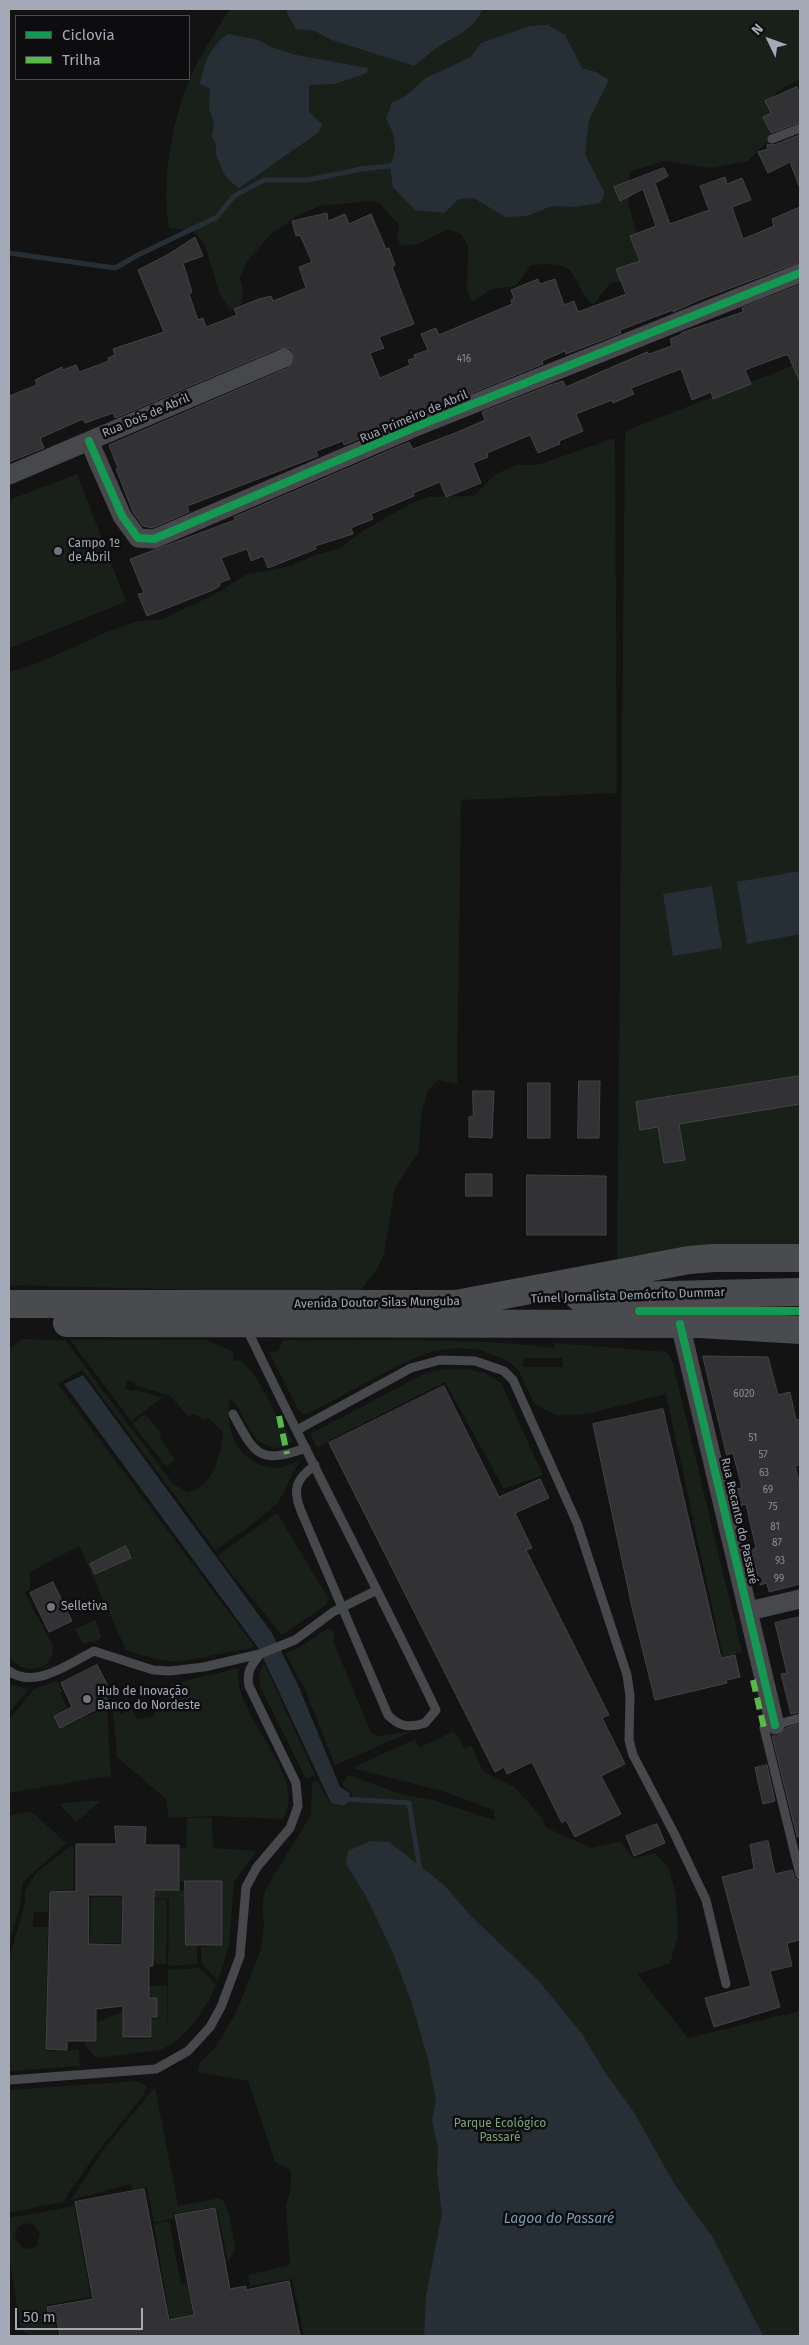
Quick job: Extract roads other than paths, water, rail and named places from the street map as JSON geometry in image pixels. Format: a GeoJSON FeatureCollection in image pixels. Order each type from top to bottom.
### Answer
{"type":"FeatureCollection","features":[{"type":"Feature","properties":{"kind":"main road","name":"Avenida Doutor Silas Munguba"},"geometry":{"type":"LineString","coordinates":[[29,1313],[456,1304],[689,1260],[713,1258],[800,1258]]}},
{"type":"Feature","properties":{"kind":"main road","name":"Túnel Jornalista Demócrito Dummar"},"geometry":{"type":"LineString","coordinates":[[456,1304],[553,1297],[800,1292]]}},
{"type":"Feature","properties":{"kind":"main road","name":"Avenida Doutor Silas Munguba"},"geometry":{"type":"LineString","coordinates":[[29,1313],[245,1325],[463,1322],[680,1324],[800,1330]]}},
{"type":"Feature","properties":{"kind":"street","name":"Rua Primeiro de Abril"},"geometry":{"type":"LineString","coordinates":[[89,441],[127,524],[138,538],[154,539],[413,428],[800,272]]}},
{"type":"Feature","properties":{"kind":"street","name":"Rua Dois de Abril"},"geometry":{"type":"LineString","coordinates":[[9,475],[284,358]]}},
{"type":"Feature","properties":{"kind":"street","name":"Rua Recanto do Passaré"},"geometry":{"type":"LineString","coordinates":[[680,1324],[749,1611],[774,1725]]}},
{"type":"Feature","properties":{"kind":"street"},"geometry":{"type":"LineString","coordinates":[[749,1611],[800,1599]]}},
{"type":"Feature","properties":{"kind":"lane"},"geometry":{"type":"LineString","coordinates":[[772,139],[800,128]]}},
{"type":"Feature","properties":{"kind":"lane"},"geometry":{"type":"LineString","coordinates":[[245,1325],[315,1465],[436,1710],[425,1723],[404,1726],[398,1724],[388,1715],[295,1496],[301,1478],[315,1465]]}},
{"type":"Feature","properties":{"kind":"lane"},"geometry":{"type":"LineString","coordinates":[[297,1430],[397,1375],[430,1362],[449,1359],[469,1359],[504,1371],[513,1380],[577,1523],[628,1675],[630,1696],[629,1740],[632,1755],[674,1833],[706,1900],[726,1984]]}},
{"type":"Feature","properties":{"kind":"lane"},"geometry":{"type":"LineString","coordinates":[[232,1414],[250,1445],[264,1455],[277,1457],[306,1448]]}},
{"type":"Feature","properties":{"kind":"lane"},"geometry":{"type":"LineString","coordinates":[[9,1671],[15,1676],[27,1678],[41,1677],[94,1651],[153,1670],[170,1671],[204,1667],[260,1654],[294,1640],[343,1606],[377,1590]]}},
{"type":"Feature","properties":{"kind":"lane"},"geometry":{"type":"LineString","coordinates":[[9,2080],[156,2069],[188,2052],[210,2027],[221,2007],[240,1956],[246,1887],[256,1867],[290,1828],[298,1806],[296,1783],[249,1686],[247,1677],[249,1669],[260,1654]]}},
{"type":"Feature","properties":{"kind":"lane"},"geometry":{"type":"LineString","coordinates":[[800,1718],[764,1728],[800,1875]]}},
{"type":"Feature","properties":{"kind":"water"},"geometry":{"type":"Polygon","coordinates":[[[285,9],[483,9],[467,29],[437,48],[414,66],[332,40],[315,31],[296,29],[285,9]]]}},
{"type":"Feature","properties":{"kind":"water"},"geometry":{"type":"Polygon","coordinates":[[[548,25],[565,35],[582,68],[596,72],[609,80],[589,120],[585,154],[605,194],[600,203],[576,207],[552,206],[527,216],[505,217],[474,198],[459,199],[444,213],[415,210],[393,187],[390,166],[395,151],[394,136],[386,118],[392,103],[407,95],[426,78],[471,57],[481,43],[530,26],[548,25]]]}},
{"type":"Feature","properties":{"kind":"water"},"geometry":{"type":"Polygon","coordinates":[[[228,34],[258,40],[271,47],[296,55],[368,68],[367,73],[334,84],[309,85],[309,112],[322,124],[319,132],[239,188],[224,174],[216,154],[216,145],[212,136],[214,122],[209,109],[210,88],[200,84],[209,56],[222,38],[228,34]]]}},
{"type":"Feature","properties":{"kind":"water"},"geometry":{"type":"Polygon","coordinates":[[[800,871],[800,934],[747,944],[737,882],[800,871]]]}},
{"type":"Feature","properties":{"kind":"water"},"geometry":{"type":"Polygon","coordinates":[[[712,886],[722,948],[673,956],[663,894],[712,886]]]}},
{"type":"Feature","properties":{"kind":"water"},"geometry":{"type":"Polygon","coordinates":[[[83,1375],[272,1633],[298,1685],[340,1787],[350,1793],[349,1803],[343,1806],[331,1803],[259,1649],[64,1384],[83,1375]]]}},
{"type":"Feature","properties":{"kind":"water","name":"Lagoa do Passaré"},"geometry":{"type":"Polygon","coordinates":[[[370,1841],[389,1842],[444,1885],[470,1915],[538,1980],[582,2034],[606,2074],[633,2111],[675,2185],[713,2238],[763,2336],[424,2336],[426,2296],[442,2214],[437,2172],[438,2148],[432,2121],[436,2101],[428,2059],[411,2001],[393,1953],[366,1896],[346,1864],[348,1851],[370,1841]]]}},
{"type":"Feature","properties":{"kind":"waterway"},"geometry":{"type":"LineString","coordinates":[[9,253],[115,268],[217,217],[234,196],[264,180],[308,180],[361,169],[390,166]]}},
{"type":"Feature","properties":{"kind":"waterway"},"geometry":{"type":"LineString","coordinates":[[345,1799],[409,1803],[420,1870]]}},
{"type":"Feature","properties":{"kind":"place","name":"Campo 1º de Abril"},"geometry":{"type":"Point","coordinates":[58,551]}},
{"type":"Feature","properties":{"kind":"place","name":"Selletiva"},"geometry":{"type":"Point","coordinates":[51,1607]}},
{"type":"Feature","properties":{"kind":"place","name":"Hub de Inovação Banco do Nordeste"},"geometry":{"type":"Point","coordinates":[87,1699]}},
{"type":"Feature","properties":{"kind":"park label","name":"Parque Ecológico Passaré"},"geometry":{"type":"Point","coordinates":[500,2131]}}]}
